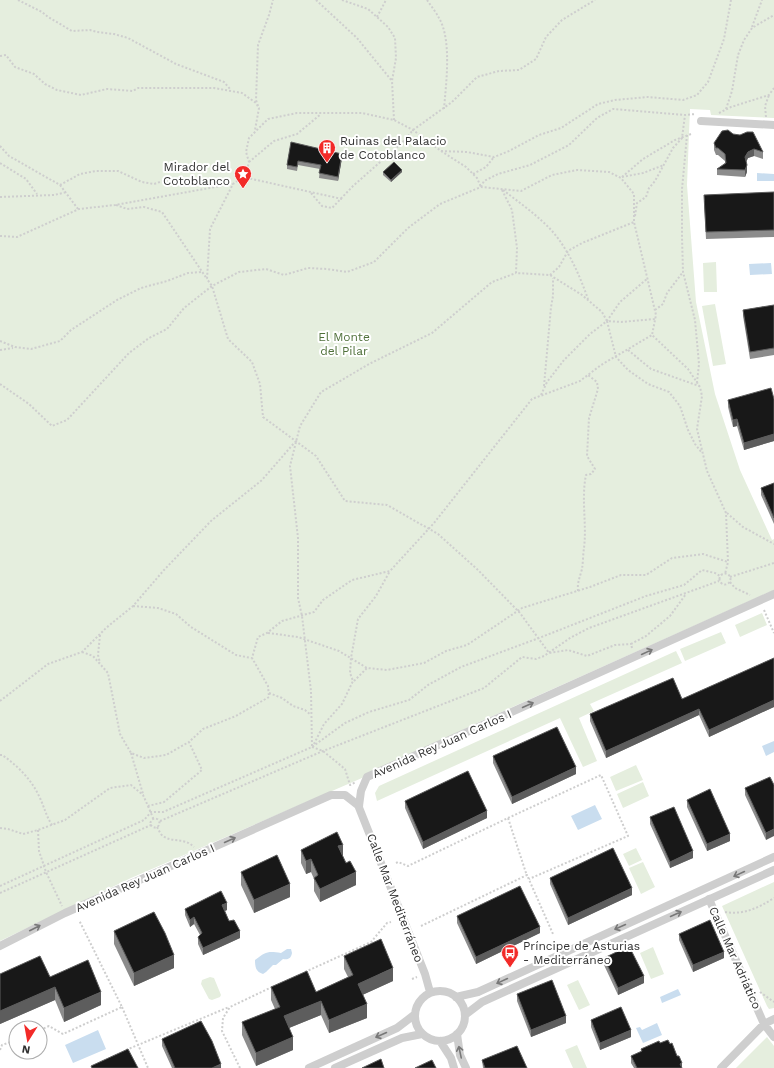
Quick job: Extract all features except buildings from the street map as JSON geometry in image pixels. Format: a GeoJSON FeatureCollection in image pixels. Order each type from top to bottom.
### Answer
{"type":"FeatureCollection","features":[{"type":"Feature","properties":{"kind":"street"},"geometry":{"type":"LineString","coordinates":[[700,117],[774,124]]}},
{"type":"Feature","properties":{"kind":"street","name":"Avenida Rey Juan Carlos I"},"geometry":{"type":"LineString","coordinates":[[0,946],[65,913],[331,795],[345,795],[358,806],[361,791],[367,777],[774,594]]}},
{"type":"Feature","properties":{"kind":"street","name":"Calle Mar Mediterráneo"},"geometry":{"type":"LineString","coordinates":[[358,806],[422,967],[430,992]]}},
{"type":"Feature","properties":{"kind":"street"},"geometry":{"type":"LineString","coordinates":[[456,997],[478,992],[774,857]]}},
{"type":"Feature","properties":{"kind":"street"},"geometry":{"type":"LineString","coordinates":[[465,1015],[482,1002],[774,870]]}},
{"type":"Feature","properties":{"kind":"street","name":"Calle Mar Adriático"},"geometry":{"type":"LineString","coordinates":[[709,899],[764,1024],[774,1037]]}},
{"type":"Feature","properties":{"kind":"street"},"geometry":{"type":"LineString","coordinates":[[444,991],[456,997],[463,1005],[465,1015],[464,1022],[457,1034],[446,1041],[440,1041],[427,1038],[417,1029],[414,1015],[415,1007],[424,996],[430,992],[444,991]]}},
{"type":"Feature","properties":{"kind":"street"},"geometry":{"type":"LineString","coordinates":[[309,1068],[397,1028],[414,1015]]}},
{"type":"Feature","properties":{"kind":"street"},"geometry":{"type":"LineString","coordinates":[[722,1068],[764,1024],[774,1019]]}},
{"type":"Feature","properties":{"kind":"street"},"geometry":{"type":"LineString","coordinates":[[764,1024],[774,1023]]}},
{"type":"Feature","properties":{"kind":"street"},"geometry":{"type":"LineString","coordinates":[[335,1068],[402,1038],[422,1034]]}},
{"type":"Feature","properties":{"kind":"street"},"geometry":{"type":"LineString","coordinates":[[457,1034],[460,1055],[466,1068]]}},
{"type":"Feature","properties":{"kind":"street"},"geometry":{"type":"LineString","coordinates":[[440,1041],[451,1058],[454,1068]]}},
{"type":"Feature","properties":{"kind":"path"},"geometry":{"type":"LineString","coordinates":[[18,0],[42,12],[48,18],[72,31],[90,30],[128,38],[176,64],[224,82],[231,91]]}},
{"type":"Feature","properties":{"kind":"path"},"geometry":{"type":"LineString","coordinates":[[255,131],[259,108],[256,100],[258,44],[273,0]]}},
{"type":"Feature","properties":{"kind":"path"},"geometry":{"type":"LineString","coordinates":[[316,0],[357,38],[392,81]]}},
{"type":"Feature","properties":{"kind":"path"},"geometry":{"type":"LineString","coordinates":[[342,0],[368,9],[388,27],[395,38],[396,58],[392,81],[394,120]]}},
{"type":"Feature","properties":{"kind":"path"},"geometry":{"type":"LineString","coordinates":[[377,17],[386,0]]}},
{"type":"Feature","properties":{"kind":"path"},"geometry":{"type":"LineString","coordinates":[[428,0],[440,19],[444,34],[448,69],[444,109]]}},
{"type":"Feature","properties":{"kind":"path"},"geometry":{"type":"LineString","coordinates":[[310,192],[322,206],[332,208],[353,186],[404,141],[413,130],[444,109],[477,77],[499,71],[519,70],[536,59],[546,37],[562,20],[595,0]]}},
{"type":"Feature","properties":{"kind":"path"},"geometry":{"type":"LineString","coordinates":[[473,174],[486,168],[494,157],[539,135],[561,128],[598,104],[615,100],[648,97],[683,100],[697,95],[708,82],[724,39],[732,0]]}},
{"type":"Feature","properties":{"kind":"path"},"geometry":{"type":"LineString","coordinates":[[726,109],[732,91],[738,54],[744,40],[752,28],[762,0]]}},
{"type":"Feature","properties":{"kind":"path"},"geometry":{"type":"LineString","coordinates":[[752,28],[774,15]]}},
{"type":"Feature","properties":{"kind":"path"},"geometry":{"type":"LineString","coordinates":[[0,56],[6,55],[15,67],[34,74],[45,84],[57,90],[81,96],[107,89],[133,91],[138,88],[214,88],[242,93],[256,103],[259,108]]}},
{"type":"Feature","properties":{"kind":"path"},"geometry":{"type":"LineString","coordinates":[[767,119],[765,106],[774,88]]}},
{"type":"Feature","properties":{"kind":"path"},"geometry":{"type":"LineString","coordinates":[[718,114],[726,109],[769,96]]}},
{"type":"Feature","properties":{"kind":"path"},"geometry":{"type":"LineString","coordinates":[[481,187],[484,181],[498,174],[530,165],[569,145],[597,118],[613,109],[700,117]]}},
{"type":"Feature","properties":{"kind":"path"},"geometry":{"type":"LineString","coordinates":[[245,178],[249,162],[246,152],[249,138],[268,119],[297,113],[362,113],[394,120],[413,130],[466,167],[477,178],[481,187]]}},
{"type":"Feature","properties":{"kind":"path"},"geometry":{"type":"LineString","coordinates":[[249,162],[274,141],[297,134],[322,113]]}},
{"type":"Feature","properties":{"kind":"path"},"geometry":{"type":"LineString","coordinates":[[634,222],[637,203],[646,197],[649,188],[673,148],[682,138],[685,115]]}},
{"type":"Feature","properties":{"kind":"path"},"geometry":{"type":"LineString","coordinates":[[621,178],[643,159],[675,140],[691,134]]}},
{"type":"Feature","properties":{"kind":"path"},"geometry":{"type":"LineString","coordinates":[[687,135],[683,167],[681,216],[684,272],[695,320],[699,364],[697,383]]}},
{"type":"Feature","properties":{"kind":"path"},"geometry":{"type":"LineString","coordinates":[[0,146],[9,156],[60,185],[79,209]]}},
{"type":"Feature","properties":{"kind":"path"},"geometry":{"type":"LineString","coordinates":[[441,151],[467,152],[494,157]]}},
{"type":"Feature","properties":{"kind":"path"},"geometry":{"type":"LineString","coordinates":[[0,163],[26,179],[37,194]]}},
{"type":"Feature","properties":{"kind":"path"},"geometry":{"type":"LineString","coordinates":[[621,178],[643,173],[664,165]]}},
{"type":"Feature","properties":{"kind":"path"},"geometry":{"type":"LineString","coordinates":[[0,384],[29,404],[52,426],[67,420],[129,354],[149,338],[167,329],[184,308],[212,286],[239,272],[266,269],[284,275],[308,268],[327,268],[347,272],[374,262],[408,228],[440,204],[481,187],[521,191],[552,175],[577,170],[609,172],[621,178],[634,194],[634,222],[656,315],[652,335],[601,365],[580,381],[532,399],[463,488],[429,529],[390,571],[376,596],[358,619],[351,658],[350,673],[353,681]]}},
{"type":"Feature","properties":{"kind":"path"},"geometry":{"type":"LineString","coordinates":[[60,185],[80,174],[96,171],[118,171],[142,182],[154,184],[169,179],[221,179],[233,184]]}},
{"type":"Feature","properties":{"kind":"path"},"geometry":{"type":"LineString","coordinates":[[207,279],[210,229],[233,184],[238,180],[245,178],[342,199]]}},
{"type":"Feature","properties":{"kind":"path"},"geometry":{"type":"LineString","coordinates":[[0,236],[17,237],[79,209],[115,205],[233,184]]}},
{"type":"Feature","properties":{"kind":"path"},"geometry":{"type":"LineString","coordinates":[[502,190],[543,222],[560,241],[580,274],[589,301]]}},
{"type":"Feature","properties":{"kind":"path"},"geometry":{"type":"LineString","coordinates":[[502,190],[512,210],[517,248],[516,273]]}},
{"type":"Feature","properties":{"kind":"path"},"geometry":{"type":"LineString","coordinates":[[0,197],[37,194],[54,195],[66,192]]}},
{"type":"Feature","properties":{"kind":"path"},"geometry":{"type":"LineString","coordinates":[[115,205],[127,208],[144,207],[162,212],[212,286],[228,340],[252,362],[260,384],[263,417],[316,456],[346,501],[387,505],[438,534],[478,570],[518,610],[549,653]]}},
{"type":"Feature","properties":{"kind":"path"},"geometry":{"type":"LineString","coordinates":[[550,275],[559,267],[567,253],[582,243],[634,222]]}},
{"type":"Feature","properties":{"kind":"path"},"geometry":{"type":"LineString","coordinates":[[0,342],[15,347],[31,349],[60,341],[71,330],[117,300],[141,288],[167,281],[188,273],[202,272]]}},
{"type":"Feature","properties":{"kind":"path"},"geometry":{"type":"LineString","coordinates":[[655,310],[663,304],[667,292],[684,272]]}},
{"type":"Feature","properties":{"kind":"path"},"geometry":{"type":"LineString","coordinates":[[312,747],[311,692],[302,616],[298,598],[298,538],[290,466],[300,426],[321,392],[371,363],[432,333],[492,282],[516,273],[550,275],[582,295],[602,312],[607,321],[616,357],[628,370],[648,384],[669,392],[680,406],[688,430],[695,444],[703,455]]}},
{"type":"Feature","properties":{"kind":"path"},"geometry":{"type":"LineString","coordinates":[[544,389],[551,307],[554,296],[553,278]]}},
{"type":"Feature","properties":{"kind":"path"},"geometry":{"type":"LineString","coordinates":[[541,395],[547,382],[564,360],[590,334],[607,321],[620,302],[648,278]]}},
{"type":"Feature","properties":{"kind":"path"},"geometry":{"type":"LineString","coordinates":[[607,321],[621,322],[655,319]]}},
{"type":"Feature","properties":{"kind":"path"},"geometry":{"type":"LineString","coordinates":[[652,335],[688,369],[700,387],[702,396],[697,429],[707,471],[726,513],[728,562],[725,574]]}},
{"type":"Feature","properties":{"kind":"path"},"geometry":{"type":"LineString","coordinates":[[0,350],[15,347]]}},
{"type":"Feature","properties":{"kind":"path"},"geometry":{"type":"LineString","coordinates":[[628,350],[651,369],[700,387]]}},
{"type":"Feature","properties":{"kind":"path"},"geometry":{"type":"LineString","coordinates":[[578,591],[584,547],[583,502],[585,480],[586,475],[591,474],[595,469],[587,456],[589,418],[598,388],[597,382],[588,375]]}},
{"type":"Feature","properties":{"kind":"path"},"geometry":{"type":"LineString","coordinates":[[0,701],[48,664],[82,652],[100,634],[133,606],[164,570],[212,520],[262,480],[296,442]]}},
{"type":"Feature","properties":{"kind":"path"},"geometry":{"type":"LineString","coordinates":[[726,513],[743,527],[774,544]]}},
{"type":"Feature","properties":{"kind":"path"},"geometry":{"type":"LineString","coordinates":[[267,633],[298,636],[340,651],[367,668],[387,670],[424,663],[446,651],[467,645],[522,608],[578,591],[621,575],[646,575],[672,558],[703,554],[728,562]]}},
{"type":"Feature","properties":{"kind":"path"},"geometry":{"type":"LineString","coordinates":[[725,574],[730,577],[774,563]]}},
{"type":"Feature","properties":{"kind":"path"},"geometry":{"type":"LineString","coordinates":[[0,886],[144,820],[151,812],[163,812],[312,747],[345,723],[369,712],[409,700],[428,685],[461,667],[646,596],[684,585],[702,570],[715,573],[720,576]]}},
{"type":"Feature","properties":{"kind":"path"},"geometry":{"type":"LineString","coordinates":[[131,752],[144,758],[166,755],[189,742],[204,729],[236,716],[269,696],[268,686],[252,658],[258,637],[267,633],[282,621],[314,612],[323,600],[352,580],[390,571]]}},
{"type":"Feature","properties":{"kind":"path"},"geometry":{"type":"LineString","coordinates":[[720,576],[725,574]]}},
{"type":"Feature","properties":{"kind":"path"},"geometry":{"type":"LineString","coordinates":[[719,581],[720,576]]}},
{"type":"Feature","properties":{"kind":"path"},"geometry":{"type":"LineString","coordinates":[[730,577],[730,582],[735,588],[751,595]]}},
{"type":"Feature","properties":{"kind":"path"},"geometry":{"type":"LineString","coordinates":[[719,581],[723,585],[730,582]]}},
{"type":"Feature","properties":{"kind":"path"},"geometry":{"type":"LineString","coordinates":[[157,827],[160,824],[160,821],[324,751],[484,688],[522,657],[536,660],[570,638],[590,628],[719,581]]}},
{"type":"Feature","properties":{"kind":"path"},"geometry":{"type":"LineString","coordinates":[[549,653],[568,650],[587,656],[615,644],[631,644],[646,636],[670,616],[687,593]]}},
{"type":"Feature","properties":{"kind":"path"},"geometry":{"type":"LineString","coordinates":[[133,606],[158,608],[176,614],[191,627],[236,655],[252,658]]}},
{"type":"Feature","properties":{"kind":"path"},"geometry":{"type":"LineString","coordinates":[[764,610],[774,633]]}},
{"type":"Feature","properties":{"kind":"path"},"geometry":{"type":"LineString","coordinates":[[100,634],[98,655],[101,665]]}},
{"type":"Feature","properties":{"kind":"path"},"geometry":{"type":"LineString","coordinates":[[631,644],[633,652]]}},
{"type":"Feature","properties":{"kind":"path"},"geometry":{"type":"LineString","coordinates":[[82,652],[93,656],[108,673],[120,734],[131,752],[143,795],[153,818],[151,825]]}},
{"type":"Feature","properties":{"kind":"path"},"geometry":{"type":"LineString","coordinates":[[312,747],[324,724],[342,704],[353,681],[367,668]]}},
{"type":"Feature","properties":{"kind":"path"},"geometry":{"type":"LineString","coordinates":[[269,693],[282,698],[293,706],[305,710],[311,715]]}},
{"type":"Feature","properties":{"kind":"path"},"geometry":{"type":"LineString","coordinates":[[148,806],[164,802],[202,770],[189,742]]}},
{"type":"Feature","properties":{"kind":"path"},"geometry":{"type":"LineString","coordinates":[[312,747],[324,751],[345,769],[350,785],[353,783]]}},
{"type":"Feature","properties":{"kind":"path"},"geometry":{"type":"LineString","coordinates":[[0,755],[14,763],[28,778],[39,796],[52,825]]}},
{"type":"Feature","properties":{"kind":"path"},"geometry":{"type":"LineString","coordinates":[[396,863],[398,862],[408,866],[601,775],[628,836],[529,879]]}},
{"type":"Feature","properties":{"kind":"path"},"geometry":{"type":"LineString","coordinates":[[0,828],[23,834],[52,825],[65,820],[110,788],[131,786],[143,795]]}},
{"type":"Feature","properties":{"kind":"path"},"geometry":{"type":"LineString","coordinates":[[153,818],[157,818],[160,821]]}},
{"type":"Feature","properties":{"kind":"path"},"geometry":{"type":"LineString","coordinates":[[508,818],[527,876],[553,934]]}},
{"type":"Feature","properties":{"kind":"path"},"geometry":{"type":"LineString","coordinates":[[0,893],[151,825],[157,827],[162,836],[170,839],[186,841],[200,854]]}},
{"type":"Feature","properties":{"kind":"path"},"geometry":{"type":"LineString","coordinates":[[38,830],[40,851],[44,866],[65,913]]}},
{"type":"Feature","properties":{"kind":"path"},"geometry":{"type":"LineString","coordinates":[[421,926],[527,876]]}},
{"type":"Feature","properties":{"kind":"path"},"geometry":{"type":"LineString","coordinates":[[722,912],[747,912],[763,906],[774,898]]}},
{"type":"Feature","properties":{"kind":"path"},"geometry":{"type":"LineString","coordinates":[[79,920],[122,1007],[148,1068]]}},
{"type":"Feature","properties":{"kind":"path"},"geometry":{"type":"LineString","coordinates":[[301,974],[371,942],[387,923],[390,922]]}},
{"type":"Feature","properties":{"kind":"path"},"geometry":{"type":"LineString","coordinates":[[124,1051],[230,1007],[273,987]]}},
{"type":"Feature","properties":{"kind":"path"},"geometry":{"type":"LineString","coordinates":[[758,991],[774,1002]]}},
{"type":"Feature","properties":{"kind":"path"},"geometry":{"type":"LineString","coordinates":[[48,1026],[63,1034],[122,1007]]}},
{"type":"Feature","properties":{"kind":"path"},"geometry":{"type":"LineString","coordinates":[[230,1007],[223,1018],[222,1031],[240,1068]]}},
{"type":"Feature","properties":{"kind":"path"},"geometry":{"type":"LineString","coordinates":[[0,1050],[2,1045],[8,1043]]}},
{"type":"Feature","properties":{"kind":"green space","name":"El Monte del Pilar"},"geometry":{"type":"Polygon","coordinates":[[[0,0],[774,0],[774,118],[711,115],[710,110],[690,109],[687,185],[696,302],[715,394],[740,470],[772,540],[774,539],[774,590],[479,722],[362,778],[131,878],[0,941],[0,0]]]}},
{"type":"Feature","properties":{"kind":"green space"},"geometry":{"type":"Polygon","coordinates":[[[716,262],[717,292],[704,292],[703,263],[716,262]]]}},
{"type":"Feature","properties":{"kind":"green space"},"geometry":{"type":"Polygon","coordinates":[[[715,304],[726,364],[713,366],[702,306],[715,304]]]}},
{"type":"Feature","properties":{"kind":"green space"},"geometry":{"type":"Polygon","coordinates":[[[762,613],[767,625],[740,637],[735,625],[762,613]]]}},
{"type":"Feature","properties":{"kind":"green space"},"geometry":{"type":"Polygon","coordinates":[[[721,632],[726,643],[685,661],[680,649],[721,632]]]}},
{"type":"Feature","properties":{"kind":"green space"},"geometry":{"type":"Polygon","coordinates":[[[676,651],[682,663],[590,704],[594,711],[579,718],[597,761],[583,767],[560,718],[377,801],[375,793],[379,786],[676,651]]]}},
{"type":"Feature","properties":{"kind":"green space"},"geometry":{"type":"Polygon","coordinates":[[[636,765],[643,780],[616,791],[610,777],[636,765]]]}},
{"type":"Feature","properties":{"kind":"green space"},"geometry":{"type":"Polygon","coordinates":[[[643,782],[649,796],[623,808],[617,794],[643,782]]]}},
{"type":"Feature","properties":{"kind":"green space"},"geometry":{"type":"Polygon","coordinates":[[[636,848],[642,860],[629,866],[623,854],[636,848]]]}},
{"type":"Feature","properties":{"kind":"green space"},"geometry":{"type":"Polygon","coordinates":[[[643,862],[655,887],[641,894],[629,868],[643,862]]]}},
{"type":"Feature","properties":{"kind":"green space"},"geometry":{"type":"Polygon","coordinates":[[[774,882],[774,1008],[769,1009],[722,906],[774,882]]]}},
{"type":"Feature","properties":{"kind":"green space"},"geometry":{"type":"Polygon","coordinates":[[[653,947],[664,974],[651,979],[640,953],[653,947]]]}},
{"type":"Feature","properties":{"kind":"green space"},"geometry":{"type":"Polygon","coordinates":[[[210,977],[214,978],[221,995],[220,997],[212,1000],[209,999],[201,984],[202,980],[210,977]]]}},
{"type":"Feature","properties":{"kind":"green space"},"geometry":{"type":"Polygon","coordinates":[[[578,980],[590,1005],[579,1010],[567,985],[578,980]]]}},
{"type":"Feature","properties":{"kind":"green space"},"geometry":{"type":"Polygon","coordinates":[[[767,1037],[774,1046],[774,1068],[736,1068],[767,1037]]]}},
{"type":"Feature","properties":{"kind":"green space"},"geometry":{"type":"Polygon","coordinates":[[[577,1045],[587,1068],[573,1068],[565,1050],[577,1045]]]}},
{"type":"Feature","properties":{"kind":"water"},"geometry":{"type":"Polygon","coordinates":[[[757,173],[774,174],[774,181],[757,181],[757,173]]]}},
{"type":"Feature","properties":{"kind":"water"},"geometry":{"type":"Polygon","coordinates":[[[771,263],[772,274],[750,275],[749,264],[771,263]]]}},
{"type":"Feature","properties":{"kind":"water"},"geometry":{"type":"Polygon","coordinates":[[[774,741],[774,752],[766,756],[762,746],[774,741]]]}},
{"type":"Feature","properties":{"kind":"water"},"geometry":{"type":"Polygon","coordinates":[[[595,805],[602,819],[578,830],[571,816],[595,805]]]}},
{"type":"Feature","properties":{"kind":"water"},"geometry":{"type":"Polygon","coordinates":[[[287,949],[291,949],[292,953],[289,958],[283,959],[276,965],[273,965],[263,974],[257,971],[255,960],[267,953],[281,953],[287,949]]]}},
{"type":"Feature","properties":{"kind":"water"},"geometry":{"type":"Polygon","coordinates":[[[678,989],[681,995],[662,1003],[660,997],[678,989]]]}},
{"type":"Feature","properties":{"kind":"water"},"geometry":{"type":"Polygon","coordinates":[[[657,1023],[662,1035],[643,1043],[636,1028],[640,1027],[642,1030],[657,1023]]]}},
{"type":"Feature","properties":{"kind":"water"},"geometry":{"type":"Polygon","coordinates":[[[98,1030],[106,1049],[73,1063],[65,1045],[98,1030]]]}},
{"type":"Feature","properties":{"kind":"place","name":"Ruinas del Palacio de Cotoblanco"},"geometry":{"type":"Point","coordinates":[327,163]}},
{"type":"Feature","properties":{"kind":"place","name":"Mirador del Cotoblanco"},"geometry":{"type":"Point","coordinates":[243,189]}},
{"type":"Feature","properties":{"kind":"place","name":"Príncipe de Asturias - Mediterráneo"},"geometry":{"type":"Point","coordinates":[510,968]}}]}
